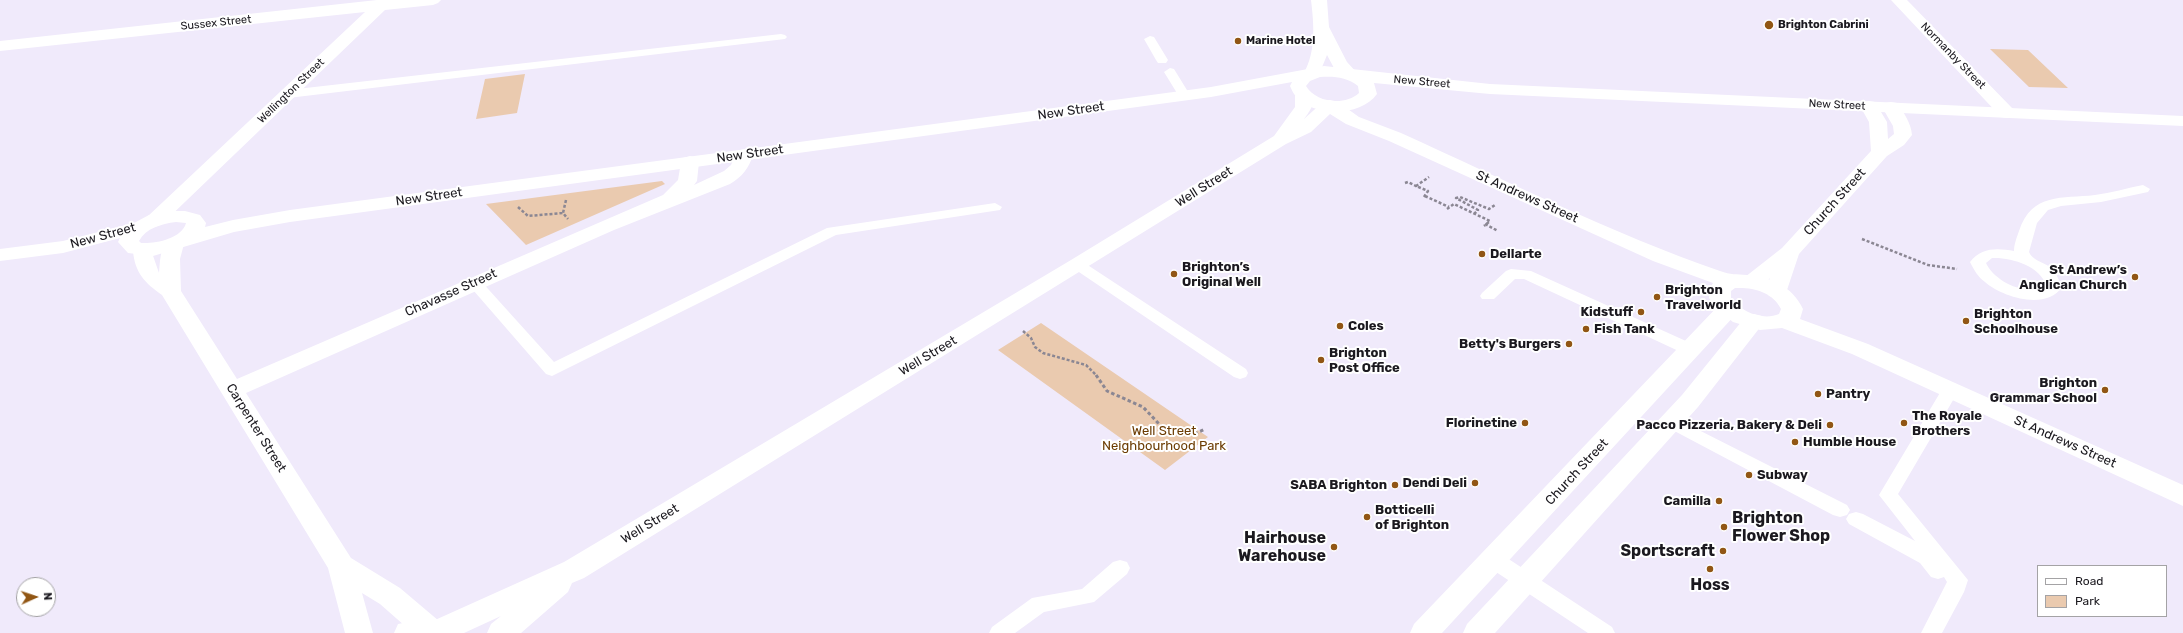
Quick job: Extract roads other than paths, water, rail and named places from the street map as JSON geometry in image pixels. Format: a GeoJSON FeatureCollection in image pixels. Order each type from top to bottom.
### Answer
{"type":"FeatureCollection","features":[{"type":"Feature","properties":{"kind":"street","name":"Sussex Street"},"geometry":{"type":"LineString","coordinates":[[0,46],[383,3],[433,0]]}},
{"type":"Feature","properties":{"kind":"street"},"geometry":{"type":"LineString","coordinates":[[1310,74],[1318,64],[1322,28],[1319,0]]}},
{"type":"Feature","properties":{"kind":"street","name":"Normanby Street"},"geometry":{"type":"LineString","coordinates":[[1899,0],[2007,113]]}},
{"type":"Feature","properties":{"kind":"street","name":"Wellington Street"},"geometry":{"type":"LineString","coordinates":[[137,248],[128,242],[130,237],[149,223],[196,182],[383,3]]}},
{"type":"Feature","properties":{"kind":"street"},"geometry":{"type":"LineString","coordinates":[[1322,28],[1340,64],[1351,75]]}},
{"type":"Feature","properties":{"kind":"street","name":"New Street"},"geometry":{"type":"LineString","coordinates":[[0,255],[63,247],[137,248],[153,250],[233,226],[290,216],[1211,92],[1331,71],[1351,75],[1490,88],[2183,121]]}},
{"type":"Feature","properties":{"kind":"street","name":"Well Street"},"geometry":{"type":"LineString","coordinates":[[1280,140],[1303,109],[1302,94],[1299,83],[1310,74]]}},
{"type":"Feature","properties":{"kind":"street","name":"St Andrews Street"},"geometry":{"type":"LineString","coordinates":[[1351,75],[1366,84],[1369,91],[1364,99],[1362,107],[1367,114],[1384,130],[1401,140]]}},
{"type":"Feature","properties":{"kind":"street","name":"New Street"},"geometry":{"type":"LineString","coordinates":[[1331,106],[1346,106],[1364,99],[1390,92],[1490,88]]}},
{"type":"Feature","properties":{"kind":"street","name":"New Street"},"geometry":{"type":"LineString","coordinates":[[1211,92],[1302,94]]}},
{"type":"Feature","properties":{"kind":"street"},"geometry":{"type":"LineString","coordinates":[[1302,94],[1318,103],[1331,106]]}},
{"type":"Feature","properties":{"kind":"street","name":"Well Street"},"geometry":{"type":"LineString","coordinates":[[428,632],[574,570],[1078,265],[1280,140],[1305,128],[1331,106]]}},
{"type":"Feature","properties":{"kind":"street","name":"St Andrews Street"},"geometry":{"type":"LineString","coordinates":[[1331,106],[1352,120],[1401,140],[1660,257],[1726,294],[1754,322]]}},
{"type":"Feature","properties":{"kind":"street"},"geometry":{"type":"LineString","coordinates":[[1869,106],[1878,122],[1880,152]]}},
{"type":"Feature","properties":{"kind":"street","name":"Church Street"},"geometry":{"type":"LineString","coordinates":[[1753,282],[1789,252],[1880,152],[1890,147],[1903,135],[1902,126],[1891,107]]}},
{"type":"Feature","properties":{"kind":"street"},"geometry":{"type":"LineString","coordinates":[[1305,128],[1319,124],[1341,125],[1401,140]]}},
{"type":"Feature","properties":{"kind":"street","name":"Chavasse Street"},"geometry":{"type":"LineString","coordinates":[[232,390],[583,236],[671,198],[732,174],[741,164],[744,155]]}},
{"type":"Feature","properties":{"kind":"street","name":"Chavasse Street"},"geometry":{"type":"LineString","coordinates":[[671,198],[687,181],[690,162]]}},
{"type":"Feature","properties":{"kind":"street","name":"Wellington Street"},"geometry":{"type":"LineString","coordinates":[[179,242],[195,228],[196,223],[188,218],[183,205],[196,182]]}},
{"type":"Feature","properties":{"kind":"street","name":"New Street"},"geometry":{"type":"LineString","coordinates":[[63,247],[166,218],[290,216]]}},
{"type":"Feature","properties":{"kind":"street"},"geometry":{"type":"LineString","coordinates":[[170,291],[170,259],[179,242]]}},
{"type":"Feature","properties":{"kind":"street","name":"Carpenter Street"},"geometry":{"type":"LineString","coordinates":[[137,248],[150,277],[170,291],[341,566],[359,633]]}},
{"type":"Feature","properties":{"kind":"street","name":"Church Street"},"geometry":{"type":"LineString","coordinates":[[1778,291],[1789,252]]}},
{"type":"Feature","properties":{"kind":"street"},"geometry":{"type":"LineString","coordinates":[[1477,633],[1671,422],[1720,365],[1754,322],[1776,323],[1788,315],[1785,297],[1778,291],[1753,282],[1726,294]]}},
{"type":"Feature","properties":{"kind":"street","name":"Church Street"},"geometry":{"type":"LineString","coordinates":[[1424,633],[1691,350],[1726,294]]}},
{"type":"Feature","properties":{"kind":"street","name":"St Andrews Street"},"geometry":{"type":"LineString","coordinates":[[1788,315],[2183,496]]}},
{"type":"Feature","properties":{"kind":"street","name":"Carpenter Street"},"geometry":{"type":"LineString","coordinates":[[341,566],[390,596],[428,632]]}},
{"type":"Feature","properties":{"kind":"street","name":"Well Street"},"geometry":{"type":"LineString","coordinates":[[501,633],[574,570]]}},
{"type":"Feature","properties":{"kind":"lane"},"geometry":{"type":"LineString","coordinates":[[288,94],[781,37]]}},
{"type":"Feature","properties":{"kind":"lane"},"geometry":{"type":"LineString","coordinates":[[1150,39],[1162,60]]}},
{"type":"Feature","properties":{"kind":"lane"},"geometry":{"type":"LineString","coordinates":[[1170,72],[1184,95]]}},
{"type":"Feature","properties":{"kind":"lane"},"geometry":{"type":"LineString","coordinates":[[2025,259],[1999,254],[1985,255],[1978,262],[1979,269],[1991,281],[2010,290],[2037,294],[2050,292],[2054,287],[2052,277],[2037,265],[2025,259],[2021,252],[2026,230],[2034,214],[2044,206],[2065,199],[2094,199],[2143,189]]}},
{"type":"Feature","properties":{"kind":"lane"},"geometry":{"type":"LineString","coordinates":[[475,283],[552,370],[832,231],[995,207]]}},
{"type":"Feature","properties":{"kind":"lane"},"geometry":{"type":"LineString","coordinates":[[1078,265],[1240,373]]}},
{"type":"Feature","properties":{"kind":"lane"},"geometry":{"type":"LineString","coordinates":[[1488,296],[1511,274],[1526,274],[1691,350]]}},
{"type":"Feature","properties":{"kind":"lane"},"geometry":{"type":"LineString","coordinates":[[1931,633],[1954,592],[1958,580],[1888,495],[1950,390]]}},
{"type":"Feature","properties":{"kind":"lane"},"geometry":{"type":"LineString","coordinates":[[1671,422],[1927,557],[1954,592]]}},
{"type":"Feature","properties":{"kind":"lane"},"geometry":{"type":"LineString","coordinates":[[1494,560],[1605,633]]}},
{"type":"Feature","properties":{"kind":"lane"},"geometry":{"type":"LineString","coordinates":[[998,633],[1039,604],[1087,596],[1120,568]]}},
{"type":"Feature","properties":{"kind":"place","name":"Brighton Cabrini"},"geometry":{"type":"Point","coordinates":[1769,25]}},
{"type":"Feature","properties":{"kind":"place","name":"Marine Hotel"},"geometry":{"type":"Point","coordinates":[1238,41]}},
{"type":"Feature","properties":{"kind":"place","name":"Dellarte"},"geometry":{"type":"Point","coordinates":[1482,254]}},
{"type":"Feature","properties":{"kind":"place","name":"Brighton’s Original Well"},"geometry":{"type":"Point","coordinates":[1174,274]}},
{"type":"Feature","properties":{"kind":"place","name":"St Andrew’s Anglican Church"},"geometry":{"type":"Point","coordinates":[2135,277]}},
{"type":"Feature","properties":{"kind":"place","name":"Brighton Travelworld"},"geometry":{"type":"Point","coordinates":[1657,297]}},
{"type":"Feature","properties":{"kind":"place","name":"Kidstuff"},"geometry":{"type":"Point","coordinates":[1641,312]}},
{"type":"Feature","properties":{"kind":"place","name":"Brighton Schoolhouse"},"geometry":{"type":"Point","coordinates":[1966,321]}},
{"type":"Feature","properties":{"kind":"place","name":"Coles"},"geometry":{"type":"Point","coordinates":[1340,326]}},
{"type":"Feature","properties":{"kind":"place","name":"Fish Tank"},"geometry":{"type":"Point","coordinates":[1586,329]}},
{"type":"Feature","properties":{"kind":"place","name":"Betty's Burgers"},"geometry":{"type":"Point","coordinates":[1569,344]}},
{"type":"Feature","properties":{"kind":"place","name":"Brighton Post Office"},"geometry":{"type":"Point","coordinates":[1321,360]}},
{"type":"Feature","properties":{"kind":"place","name":"Brighton Grammar School"},"geometry":{"type":"Point","coordinates":[2105,390]}},
{"type":"Feature","properties":{"kind":"place","name":"Pantry"},"geometry":{"type":"Point","coordinates":[1818,394]}},
{"type":"Feature","properties":{"kind":"place","name":"Florinetine"},"geometry":{"type":"Point","coordinates":[1525,423]}},
{"type":"Feature","properties":{"kind":"place","name":"The Royale Brothers"},"geometry":{"type":"Point","coordinates":[1904,423]}},
{"type":"Feature","properties":{"kind":"place","name":"Pacco Pizzeria, Bakery & Deli"},"geometry":{"type":"Point","coordinates":[1830,425]}},
{"type":"Feature","properties":{"kind":"place","name":"Humble House"},"geometry":{"type":"Point","coordinates":[1795,442]}},
{"type":"Feature","properties":{"kind":"place","name":"Subway"},"geometry":{"type":"Point","coordinates":[1749,475]}},
{"type":"Feature","properties":{"kind":"place","name":"Dendi Deli"},"geometry":{"type":"Point","coordinates":[1475,483]}},
{"type":"Feature","properties":{"kind":"place","name":"SABA Brighton"},"geometry":{"type":"Point","coordinates":[1395,485]}},
{"type":"Feature","properties":{"kind":"place","name":"Camilla"},"geometry":{"type":"Point","coordinates":[1719,501]}},
{"type":"Feature","properties":{"kind":"place","name":"Botticelli of Brighton"},"geometry":{"type":"Point","coordinates":[1367,517]}},
{"type":"Feature","properties":{"kind":"place","name":"Brighton Flower Shop"},"geometry":{"type":"Point","coordinates":[1724,527]}},
{"type":"Feature","properties":{"kind":"place","name":"Hairhouse Warehouse"},"geometry":{"type":"Point","coordinates":[1334,547]}},
{"type":"Feature","properties":{"kind":"place","name":"Sportscraft"},"geometry":{"type":"Point","coordinates":[1723,551]}},
{"type":"Feature","properties":{"kind":"place","name":"Hoss"},"geometry":{"type":"Point","coordinates":[1710,569]}},
{"type":"Feature","properties":{"kind":"park label","name":"Well Street Neighbourhood Park"},"geometry":{"type":"Point","coordinates":[1164,438]}}]}
